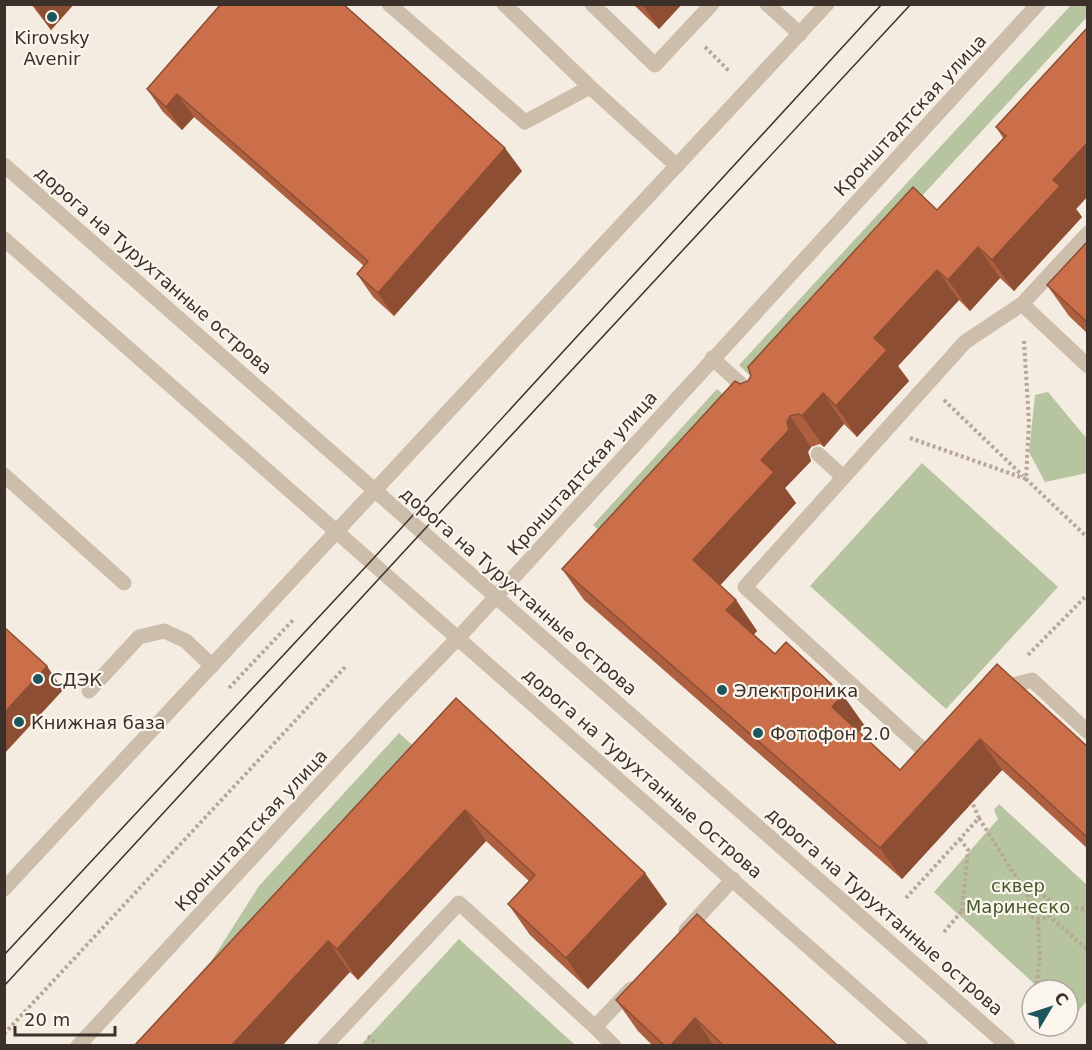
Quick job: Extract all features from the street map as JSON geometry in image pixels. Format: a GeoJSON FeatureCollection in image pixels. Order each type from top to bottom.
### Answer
{"type":"FeatureCollection","features":[{"type":"Feature","properties":{"kind":"street"},"geometry":{"type":"LineString","coordinates":[[389,4],[525,122],[590,87]]}},
{"type":"Feature","properties":{"kind":"street"},"geometry":{"type":"LineString","coordinates":[[504,4],[590,87],[677,166]]}},
{"type":"Feature","properties":{"kind":"street"},"geometry":{"type":"LineString","coordinates":[[592,4],[655,65],[712,4]]}},
{"type":"Feature","properties":{"kind":"street"},"geometry":{"type":"LineString","coordinates":[[767,4],[800,34]]}},
{"type":"Feature","properties":{"kind":"street"},"geometry":{"type":"LineString","coordinates":[[4,889],[828,4]]}},
{"type":"Feature","properties":{"kind":"street","name":"Кронштадтская улица"},"geometry":{"type":"LineString","coordinates":[[78,1046],[391,707],[459,637],[1038,4]]}},
{"type":"Feature","properties":{"kind":"street","name":"дорога на Турухтанные острова"},"geometry":{"type":"LineString","coordinates":[[4,165],[1008,1046]]}},
{"type":"Feature","properties":{"kind":"street"},"geometry":{"type":"LineString","coordinates":[[947,739],[931,757],[745,587],[965,342],[1022,304],[1088,233]]}},
{"type":"Feature","properties":{"kind":"street"},"geometry":{"type":"LineString","coordinates":[[4,239],[338,531]]}},
{"type":"Feature","properties":{"kind":"street"},"geometry":{"type":"LineString","coordinates":[[1022,304],[1088,366]]}},
{"type":"Feature","properties":{"kind":"street"},"geometry":{"type":"LineString","coordinates":[[712,358],[763,405]]}},
{"type":"Feature","properties":{"kind":"street"},"geometry":{"type":"LineString","coordinates":[[818,454],[843,477]]}},
{"type":"Feature","properties":{"kind":"street"},"geometry":{"type":"LineString","coordinates":[[4,475],[124,583]]}},
{"type":"Feature","properties":{"kind":"street","name":"дорога на Турухтанные Острова"},"geometry":{"type":"LineString","coordinates":[[338,531],[921,1046]]}},
{"type":"Feature","properties":{"kind":"street"},"geometry":{"type":"LineString","coordinates":[[89,691],[139,637],[164,631],[186,641],[212,666]]}},
{"type":"Feature","properties":{"kind":"street"},"geometry":{"type":"LineString","coordinates":[[983,699],[989,692],[1032,680],[1088,732]]}},
{"type":"Feature","properties":{"kind":"street"},"geometry":{"type":"LineString","coordinates":[[673,944],[733,879]]}},
{"type":"Feature","properties":{"kind":"street"},"geometry":{"type":"LineString","coordinates":[[325,1046],[459,903],[615,1046]]}},
{"type":"Feature","properties":{"kind":"street"},"geometry":{"type":"LineString","coordinates":[[595,1027],[641,977]]}},
{"type":"Feature","properties":{"kind":"path"},"geometry":{"type":"LineString","coordinates":[[706,48],[730,72]]}},
{"type":"Feature","properties":{"kind":"path"},"geometry":{"type":"LineString","coordinates":[[1022,304],[1029,422],[1026,479]]}},
{"type":"Feature","properties":{"kind":"path"},"geometry":{"type":"LineString","coordinates":[[927,384],[1088,538]]}},
{"type":"Feature","properties":{"kind":"path"},"geometry":{"type":"LineString","coordinates":[[885,430],[1026,479]]}},
{"type":"Feature","properties":{"kind":"path"},"geometry":{"type":"LineString","coordinates":[[1012,685],[1029,652],[1088,594]]}},
{"type":"Feature","properties":{"kind":"path"},"geometry":{"type":"LineString","coordinates":[[228,688],[294,619]]}},
{"type":"Feature","properties":{"kind":"path"},"geometry":{"type":"LineString","coordinates":[[4,1034],[346,666]]}},
{"type":"Feature","properties":{"kind":"path"},"geometry":{"type":"LineString","coordinates":[[972,802],[979,818],[1030,899]]}},
{"type":"Feature","properties":{"kind":"path"},"geometry":{"type":"LineString","coordinates":[[906,898],[979,818]]}},
{"type":"Feature","properties":{"kind":"path"},"geometry":{"type":"LineString","coordinates":[[944,932],[962,911],[968,850],[960,839]]}},
{"type":"Feature","properties":{"kind":"path"},"geometry":{"type":"LineString","coordinates":[[1036,895],[1047,898],[1051,906],[1048,915],[1038,919],[1032,917],[1027,905],[1030,899],[1036,895]]}},
{"type":"Feature","properties":{"kind":"path"},"geometry":{"type":"LineString","coordinates":[[1051,906],[1088,909]]}},
{"type":"Feature","properties":{"kind":"path"},"geometry":{"type":"LineString","coordinates":[[962,911],[1028,912]]}},
{"type":"Feature","properties":{"kind":"path"},"geometry":{"type":"LineString","coordinates":[[1048,915],[1088,950]]}},
{"type":"Feature","properties":{"kind":"path"},"geometry":{"type":"LineString","coordinates":[[1038,919],[1040,961],[1038,978]]}},
{"type":"Feature","properties":{"kind":"green space"},"geometry":{"type":"Polygon","coordinates":[[[1071,5],[1087,5],[1087,17],[753,379],[739,365],[1071,5]]]}},
{"type":"Feature","properties":{"kind":"green space"},"geometry":{"type":"Polygon","coordinates":[[[717,389],[737,407],[615,545],[593,525],[717,389]]]}},
{"type":"Feature","properties":{"kind":"green space"},"geometry":{"type":"Polygon","coordinates":[[[1048,392],[1087,439],[1087,473],[1045,482],[1029,452],[1035,395],[1048,392]]]}},
{"type":"Feature","properties":{"kind":"green space"},"geometry":{"type":"Polygon","coordinates":[[[922,463],[1058,587],[946,709],[810,586],[922,463]]]}},
{"type":"Feature","properties":{"kind":"green space"},"geometry":{"type":"Polygon","coordinates":[[[399,733],[425,757],[205,971],[259,886],[399,733]]]}},
{"type":"Feature","properties":{"kind":"green space","name":"сквер Маринеско"},"geometry":{"type":"Polygon","coordinates":[[[999,804],[1087,885],[1087,1001],[1080,1009],[1080,978],[1028,978],[934,892],[998,819],[994,810],[999,804]]]}},
{"type":"Feature","properties":{"kind":"green space"},"geometry":{"type":"Polygon","coordinates":[[[459,939],[575,1045],[361,1045],[459,939]]]}},
{"type":"Feature","properties":{"kind":"building"},"geometry":{"type":"Polygon","coordinates":[[[221,4],[343,4],[505,148],[378,293],[357,274],[368,261],[177,94],[166,107],[147,89],[221,4]]]}},
{"type":"Feature","properties":{"kind":"building"},"geometry":{"type":"Polygon","coordinates":[[[1088,27],[1088,142],[1053,180],[1060,186],[992,260],[978,247],[948,280],[937,270],[874,338],[887,350],[836,406],[823,393],[802,416],[798,414],[790,416],[787,422],[789,430],[761,460],[774,472],[693,560],[736,600],[726,610],[775,654],[786,642],[843,695],[832,707],[900,770],[997,664],[1088,747],[1088,838],[980,739],[880,848],[562,569],[735,381],[740,384],[748,381],[751,376],[748,367],[913,187],[937,210],[1006,136],[996,127],[1088,27]]]}},
{"type":"Feature","properties":{"kind":"building"},"geometry":{"type":"Polygon","coordinates":[[[1088,241],[1088,323],[1047,285],[1088,241]]]}},
{"type":"Feature","properties":{"kind":"building"},"geometry":{"type":"Polygon","coordinates":[[[4,627],[47,666],[4,713],[4,627]]]}},
{"type":"Feature","properties":{"kind":"building"},"geometry":{"type":"Polygon","coordinates":[[[456,698],[645,873],[566,958],[508,904],[535,875],[465,810],[337,949],[328,941],[231,1046],[134,1046],[456,698]]]}},
{"type":"Feature","properties":{"kind":"building"},"geometry":{"type":"Polygon","coordinates":[[[697,914],[838,1046],[724,1046],[695,1018],[670,1046],[665,1046],[616,1000],[697,914]]]}},
{"type":"Feature","properties":{"kind":"tram line"},"geometry":{"type":"LineString","coordinates":[[4,955],[371,561],[882,4]]}},
{"type":"Feature","properties":{"kind":"tram line"},"geometry":{"type":"LineString","coordinates":[[4,986],[911,4]]}},
{"type":"Feature","properties":{"kind":"place","name":"Kirovsky Avenir"},"geometry":{"type":"Point","coordinates":[52,17]}},
{"type":"Feature","properties":{"kind":"place","name":"СДЭК"},"geometry":{"type":"Point","coordinates":[38,679]}},
{"type":"Feature","properties":{"kind":"place","name":"Электроника"},"geometry":{"type":"Point","coordinates":[722,690]}},
{"type":"Feature","properties":{"kind":"place","name":"Книжная база"},"geometry":{"type":"Point","coordinates":[19,722]}},
{"type":"Feature","properties":{"kind":"place","name":"Фотофон 2.0"},"geometry":{"type":"Point","coordinates":[758,733]}}]}
